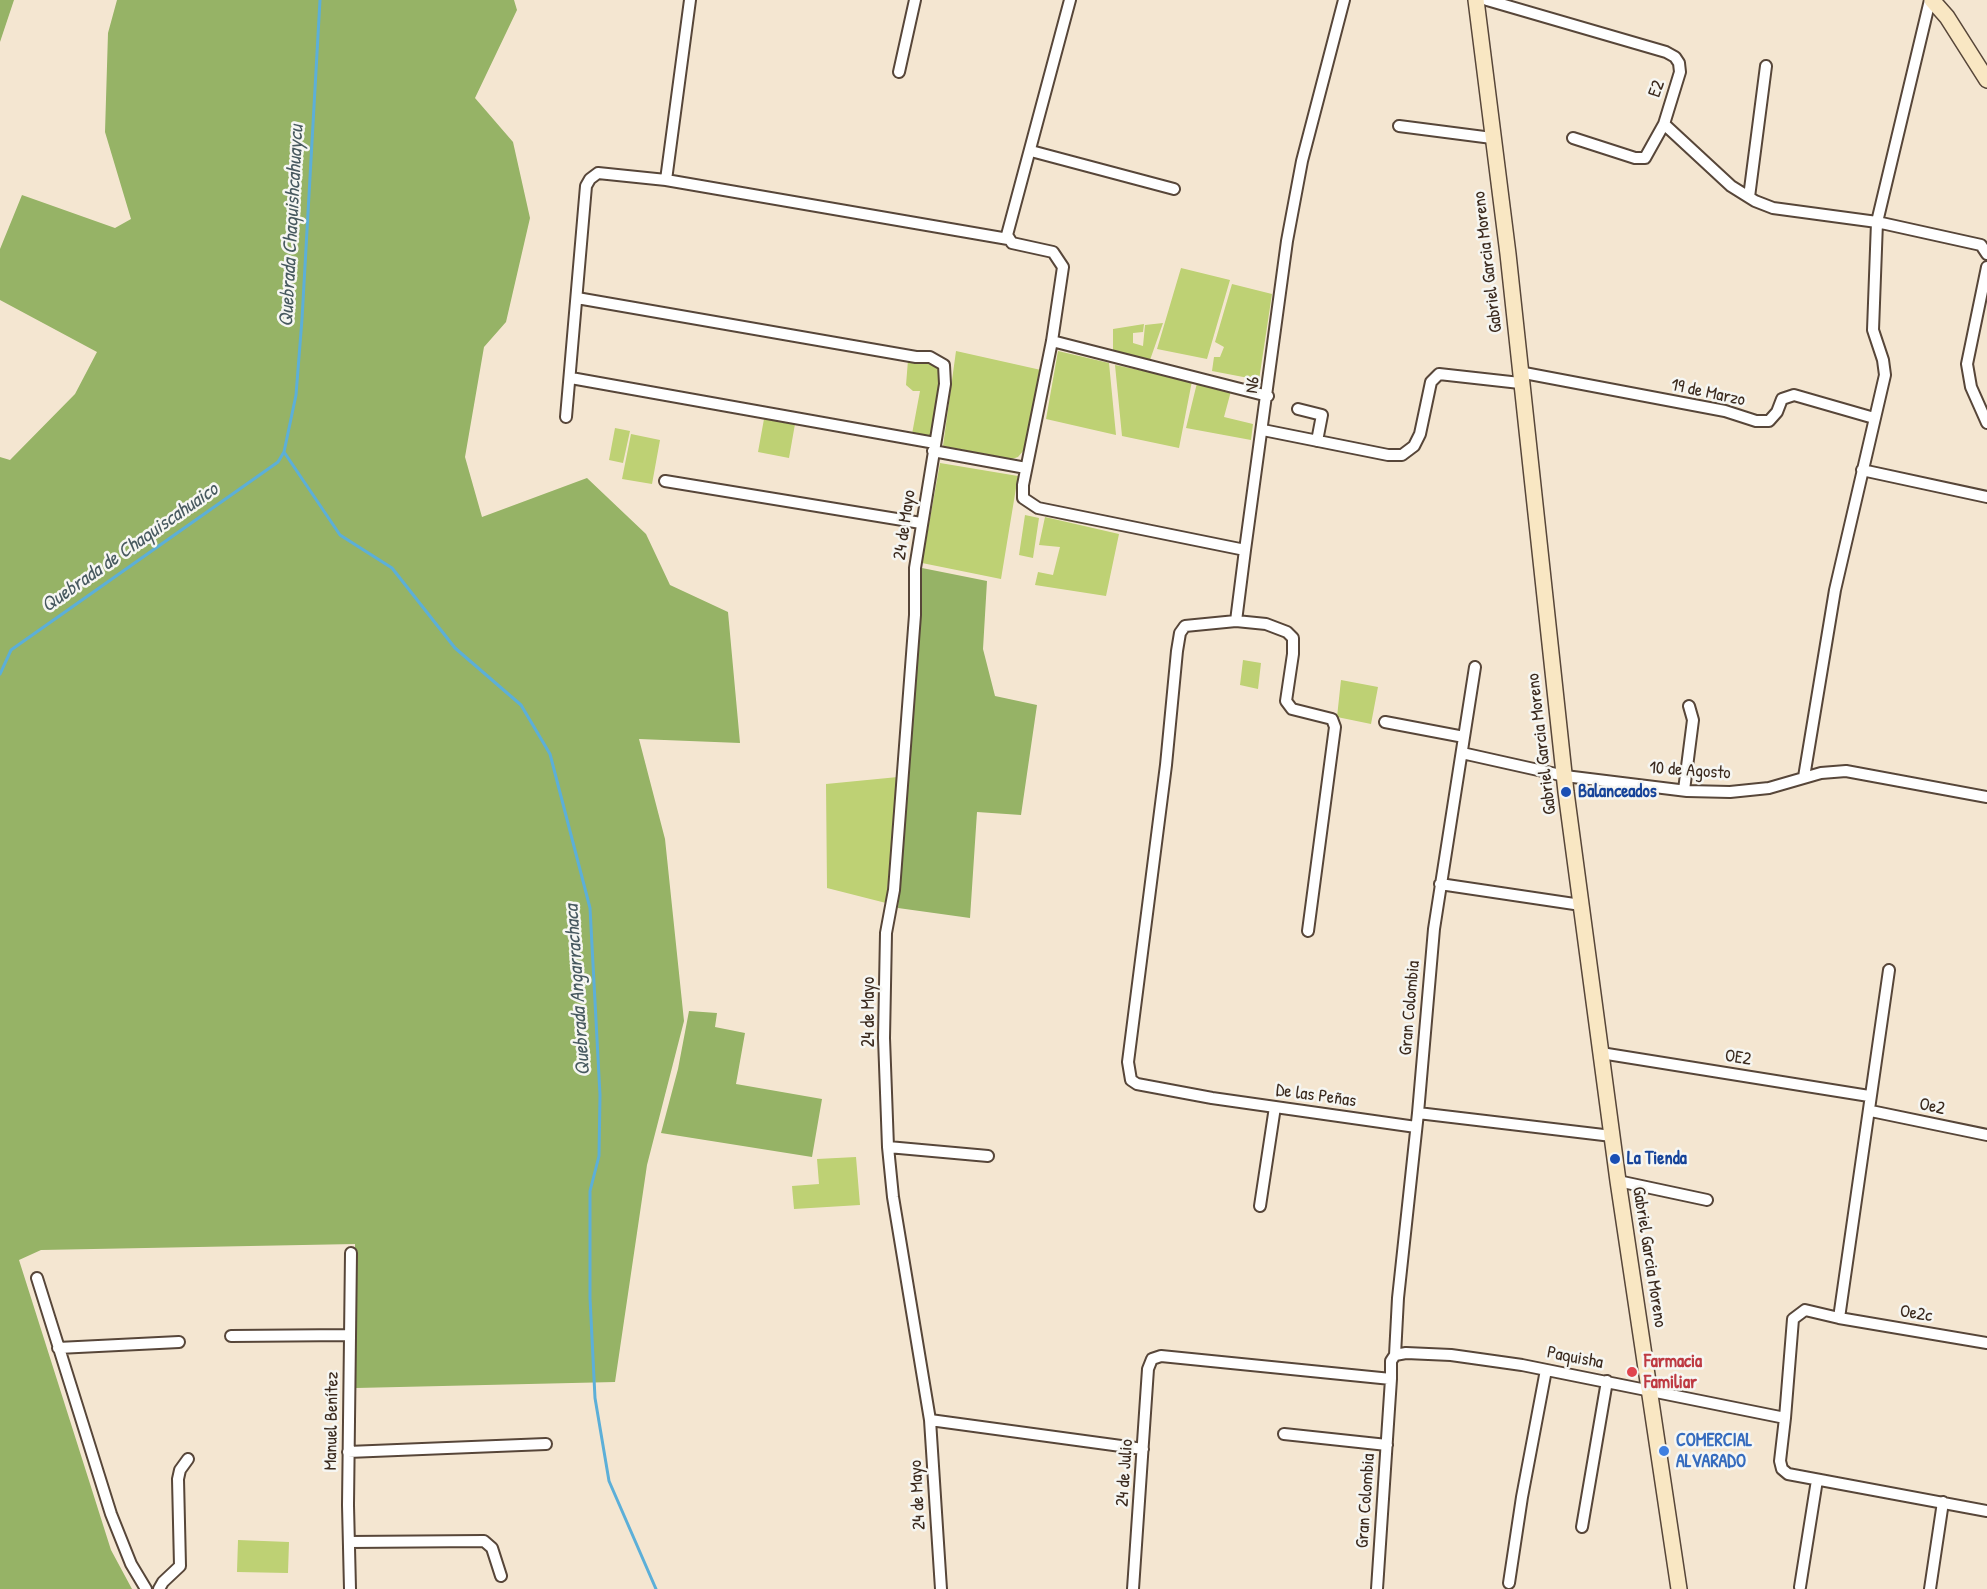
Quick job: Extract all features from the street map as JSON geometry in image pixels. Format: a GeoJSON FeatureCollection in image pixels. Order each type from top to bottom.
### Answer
{"type":"FeatureCollection","features":[{"type":"Feature","properties":{"kind":"street"},"geometry":{"type":"LineString","coordinates":[[666,180],[690,0]]}},
{"type":"Feature","properties":{"kind":"street"},"geometry":{"type":"LineString","coordinates":[[899,72],[915,0]]}},
{"type":"Feature","properties":{"kind":"street"},"geometry":{"type":"LineString","coordinates":[[1008,239],[1070,0]]}},
{"type":"Feature","properties":{"kind":"street","name":"N6"},"geometry":{"type":"LineString","coordinates":[[1236,621],[1268,396],[1284,262],[1302,161],[1344,0]]}},
{"type":"Feature","properties":{"kind":"street","name":"Gabriel Garcia Moreno"},"geometry":{"type":"LineString","coordinates":[[1476,0],[1508,254],[1520,378],[1581,905],[1618,1181],[1679,1589]]}},
{"type":"Feature","properties":{"kind":"street","name":"E2"},"geometry":{"type":"LineString","coordinates":[[1486,0],[1666,52],[1675,57],[1679,63],[1680,72],[1664,124],[1731,186],[1749,197],[1773,208],[1877,222],[1981,245],[1987,254]]}},
{"type":"Feature","properties":{"kind":"street"},"geometry":{"type":"LineString","coordinates":[[1931,0],[1947,17],[1987,80]]}},
{"type":"Feature","properties":{"kind":"street"},"geometry":{"type":"LineString","coordinates":[[1804,777],[1835,590],[1885,375],[1883,360],[1873,330],[1877,222],[1931,0]]}},
{"type":"Feature","properties":{"kind":"street"},"geometry":{"type":"LineString","coordinates":[[1749,197],[1766,66]]}},
{"type":"Feature","properties":{"kind":"street"},"geometry":{"type":"LineString","coordinates":[[1573,138],[1635,158],[1645,158],[1664,124]]}},
{"type":"Feature","properties":{"kind":"street"},"geometry":{"type":"LineString","coordinates":[[1399,126],[1492,138]]}},
{"type":"Feature","properties":{"kind":"street"},"geometry":{"type":"LineString","coordinates":[[1030,151],[1174,189]]}},
{"type":"Feature","properties":{"kind":"street"},"geometry":{"type":"LineString","coordinates":[[566,417],[586,186],[590,179],[598,173],[666,180],[1008,239],[1020,245],[1053,252],[1062,261],[1063,267],[1052,341],[1026,468],[1023,498],[1038,508],[1245,550]]}},
{"type":"Feature","properties":{"kind":"street"},"geometry":{"type":"LineString","coordinates":[[1987,267],[1967,363],[1971,387],[1987,423]]}},
{"type":"Feature","properties":{"kind":"street","name":"24 de Mayo"},"geometry":{"type":"LineString","coordinates":[[577,298],[916,357],[930,357],[944,365],[946,377],[915,568],[915,615],[894,891],[886,933],[885,1038],[888,1147],[893,1197],[930,1420],[941,1589]]}},
{"type":"Feature","properties":{"kind":"street"},"geometry":{"type":"LineString","coordinates":[[1052,341],[1268,396]]}},
{"type":"Feature","properties":{"kind":"street","name":"19 de Marzo"},"geometry":{"type":"LineString","coordinates":[[1263,430],[1395,456],[1402,455],[1414,446],[1420,434],[1431,382],[1439,374],[1520,378],[1725,411],[1756,422],[1769,421],[1777,412],[1782,399],[1794,395],[1874,418]]}},
{"type":"Feature","properties":{"kind":"street"},"geometry":{"type":"LineString","coordinates":[[571,378],[935,443],[1026,468]]}},
{"type":"Feature","properties":{"kind":"street"},"geometry":{"type":"LineString","coordinates":[[1298,409],[1322,415],[1317,441]]}},
{"type":"Feature","properties":{"kind":"street"},"geometry":{"type":"LineString","coordinates":[[1862,470],[1987,497]]}},
{"type":"Feature","properties":{"kind":"street"},"geometry":{"type":"LineString","coordinates":[[665,481],[921,523]]}},
{"type":"Feature","properties":{"kind":"street"},"geometry":{"type":"LineString","coordinates":[[1236,621],[1266,624],[1287,632],[1293,638],[1286,700],[1292,708],[1327,716],[1332,719],[1335,727],[1308,931]]}},
{"type":"Feature","properties":{"kind":"street","name":"De las Peñas"},"geometry":{"type":"LineString","coordinates":[[1236,621],[1185,626],[1179,633],[1166,765],[1128,1073],[1137,1084],[1212,1098],[1416,1127]]}},
{"type":"Feature","properties":{"kind":"street","name":"Gran Colombia"},"geometry":{"type":"LineString","coordinates":[[1395,1355],[1398,1298],[1418,1113],[1434,929],[1475,667]]}},
{"type":"Feature","properties":{"kind":"street"},"geometry":{"type":"LineString","coordinates":[[1684,790],[1693,720],[1689,706]]}},
{"type":"Feature","properties":{"kind":"street"},"geometry":{"type":"LineString","coordinates":[[1384,722],[1464,737]]}},
{"type":"Feature","properties":{"kind":"street","name":"10 de Agosto"},"geometry":{"type":"LineString","coordinates":[[1462,753],[1565,776],[1684,790],[1740,791],[1769,788],[1804,777],[1846,771],[1987,797]]}},
{"type":"Feature","properties":{"kind":"street"},"geometry":{"type":"LineString","coordinates":[[1440,884],[1581,905]]}},
{"type":"Feature","properties":{"kind":"street"},"geometry":{"type":"LineString","coordinates":[[1839,1318],[1870,1111],[1869,1095],[1889,970]]}},
{"type":"Feature","properties":{"kind":"street","name":"OE2"},"geometry":{"type":"LineString","coordinates":[[1601,1053],[1869,1095]]}},
{"type":"Feature","properties":{"kind":"street"},"geometry":{"type":"LineString","coordinates":[[1260,1206],[1275,1107]]}},
{"type":"Feature","properties":{"kind":"street","name":"Oe2"},"geometry":{"type":"LineString","coordinates":[[1870,1111],[1987,1136]]}},
{"type":"Feature","properties":{"kind":"street"},"geometry":{"type":"LineString","coordinates":[[1418,1113],[1612,1136]]}},
{"type":"Feature","properties":{"kind":"street"},"geometry":{"type":"LineString","coordinates":[[888,1147],[988,1156]]}},
{"type":"Feature","properties":{"kind":"street"},"geometry":{"type":"LineString","coordinates":[[1618,1181],[1707,1200]]}},
{"type":"Feature","properties":{"kind":"street","name":"Manuel Benítez"},"geometry":{"type":"LineString","coordinates":[[350,1589],[348,1452],[351,1253]]}},
{"type":"Feature","properties":{"kind":"street"},"geometry":{"type":"LineString","coordinates":[[37,1278],[111,1514],[131,1564],[146,1589]]}},
{"type":"Feature","properties":{"kind":"street","name":"Oe2c"},"geometry":{"type":"LineString","coordinates":[[1785,1418],[1793,1319],[1805,1310],[1839,1318],[1987,1343]]}},
{"type":"Feature","properties":{"kind":"street"},"geometry":{"type":"LineString","coordinates":[[231,1336],[350,1335]]}},
{"type":"Feature","properties":{"kind":"street"},"geometry":{"type":"LineString","coordinates":[[58,1348],[179,1342]]}},
{"type":"Feature","properties":{"kind":"street","name":"Paquisha"},"geometry":{"type":"LineString","coordinates":[[1395,1355],[1406,1353],[1450,1355],[1546,1370],[1650,1389],[1785,1418]]}},
{"type":"Feature","properties":{"kind":"street"},"geometry":{"type":"LineString","coordinates":[[1391,1379],[1391,1361],[1395,1355]]}},
{"type":"Feature","properties":{"kind":"street","name":"24 de Julio"},"geometry":{"type":"LineString","coordinates":[[1133,1589],[1147,1382],[1152,1359],[1161,1356],[1183,1357],[1391,1379]]}},
{"type":"Feature","properties":{"kind":"street"},"geometry":{"type":"LineString","coordinates":[[1509,1583],[1522,1497],[1546,1370]]}},
{"type":"Feature","properties":{"kind":"street","name":"Gran Colombia"},"geometry":{"type":"LineString","coordinates":[[1377,1589],[1391,1379]]}},
{"type":"Feature","properties":{"kind":"street"},"geometry":{"type":"LineString","coordinates":[[1582,1527],[1607,1381]]}},
{"type":"Feature","properties":{"kind":"street"},"geometry":{"type":"LineString","coordinates":[[1785,1418],[1780,1461],[1782,1469],[1788,1474],[1987,1510]]}},
{"type":"Feature","properties":{"kind":"street"},"geometry":{"type":"LineString","coordinates":[[930,1420],[1143,1449]]}},
{"type":"Feature","properties":{"kind":"street"},"geometry":{"type":"LineString","coordinates":[[1284,1434],[1387,1445]]}},
{"type":"Feature","properties":{"kind":"street"},"geometry":{"type":"LineString","coordinates":[[348,1452],[546,1444]]}},
{"type":"Feature","properties":{"kind":"street"},"geometry":{"type":"LineString","coordinates":[[159,1589],[180,1566],[178,1479],[180,1470],[188,1459]]}},
{"type":"Feature","properties":{"kind":"street"},"geometry":{"type":"LineString","coordinates":[[1800,1587],[1817,1480]]}},
{"type":"Feature","properties":{"kind":"street"},"geometry":{"type":"LineString","coordinates":[[1930,1589],[1943,1502]]}},
{"type":"Feature","properties":{"kind":"street"},"geometry":{"type":"LineString","coordinates":[[349,1542],[484,1541],[492,1548],[501,1576]]}},
{"type":"Feature","properties":{"kind":"green space"},"geometry":{"type":"Polygon","coordinates":[[[0,0],[14,0],[0,42],[0,0]]]}},
{"type":"Feature","properties":{"kind":"green space"},"geometry":{"type":"Polygon","coordinates":[[[117,0],[514,0],[517,10],[475,98],[513,142],[530,218],[506,322],[484,347],[465,457],[482,517],[587,478],[646,534],[670,585],[728,612],[740,743],[639,739],[665,839],[684,1021],[647,1165],[615,1382],[356,1388],[355,1244],[41,1250],[19,1260],[111,1550],[132,1589],[0,1589],[0,457],[10,460],[75,394],[97,352],[0,300],[0,249],[22,195],[115,228],[131,219],[105,132],[108,33],[117,0]]]}},
{"type":"Feature","properties":{"kind":"green space"},"geometry":{"type":"Polygon","coordinates":[[[1181,268],[1230,280],[1207,359],[1157,349],[1181,268]]]}},
{"type":"Feature","properties":{"kind":"green space"},"geometry":{"type":"Polygon","coordinates":[[[1232,284],[1272,294],[1259,380],[1212,371],[1214,357],[1220,357],[1224,347],[1215,342],[1232,284]]]}},
{"type":"Feature","properties":{"kind":"green space"},"geometry":{"type":"Polygon","coordinates":[[[1163,323],[1150,360],[1113,354],[1113,329],[1144,324],[1143,332],[1133,333],[1133,343],[1143,346],[1145,325],[1163,323]]]}},
{"type":"Feature","properties":{"kind":"green space"},"geometry":{"type":"Polygon","coordinates":[[[956,351],[1041,370],[1024,450],[1018,457],[1012,459],[943,446],[956,351]]]}},
{"type":"Feature","properties":{"kind":"green space"},"geometry":{"type":"Polygon","coordinates":[[[1058,351],[1109,363],[1116,435],[1046,419],[1058,351]]]}},
{"type":"Feature","properties":{"kind":"green space"},"geometry":{"type":"Polygon","coordinates":[[[908,360],[938,366],[941,386],[932,437],[912,434],[920,391],[913,391],[906,385],[908,360]]]}},
{"type":"Feature","properties":{"kind":"green space"},"geometry":{"type":"Polygon","coordinates":[[[1115,365],[1192,381],[1179,448],[1122,436],[1115,365]]]}},
{"type":"Feature","properties":{"kind":"green space"},"geometry":{"type":"Polygon","coordinates":[[[1197,383],[1231,391],[1224,417],[1253,424],[1251,440],[1186,428],[1197,383]]]}},
{"type":"Feature","properties":{"kind":"green space"},"geometry":{"type":"Polygon","coordinates":[[[764,419],[795,424],[789,458],[758,452],[764,419]]]}},
{"type":"Feature","properties":{"kind":"green space"},"geometry":{"type":"Polygon","coordinates":[[[615,428],[630,431],[623,463],[609,460],[615,428]]]}},
{"type":"Feature","properties":{"kind":"green space"},"geometry":{"type":"Polygon","coordinates":[[[631,434],[660,440],[652,484],[622,479],[631,434]]]}},
{"type":"Feature","properties":{"kind":"green space"},"geometry":{"type":"Polygon","coordinates":[[[940,463],[1018,476],[1001,579],[922,563],[940,463]]]}},
{"type":"Feature","properties":{"kind":"green space"},"geometry":{"type":"Polygon","coordinates":[[[1025,515],[1039,518],[1033,558],[1019,555],[1025,515]]]}},
{"type":"Feature","properties":{"kind":"green space"},"geometry":{"type":"Polygon","coordinates":[[[1045,517],[1119,534],[1106,596],[1035,585],[1038,572],[1053,575],[1060,547],[1039,545],[1045,517]]]}},
{"type":"Feature","properties":{"kind":"green space"},"geometry":{"type":"Polygon","coordinates":[[[922,568],[987,581],[983,649],[995,696],[1037,705],[1021,815],[977,812],[970,918],[898,908],[922,568]]]}},
{"type":"Feature","properties":{"kind":"green space"},"geometry":{"type":"Polygon","coordinates":[[[1243,660],[1261,663],[1258,689],[1240,685],[1243,660]]]}},
{"type":"Feature","properties":{"kind":"green space"},"geometry":{"type":"Polygon","coordinates":[[[1341,680],[1378,687],[1371,724],[1337,717],[1341,680]]]}},
{"type":"Feature","properties":{"kind":"green space"},"geometry":{"type":"Polygon","coordinates":[[[898,777],[886,903],[827,888],[826,784],[898,777]]]}},
{"type":"Feature","properties":{"kind":"green space"},"geometry":{"type":"Polygon","coordinates":[[[689,1011],[717,1013],[715,1027],[745,1033],[736,1084],[822,1099],[812,1157],[661,1133],[678,1069],[689,1011]]]}},
{"type":"Feature","properties":{"kind":"green space"},"geometry":{"type":"Polygon","coordinates":[[[856,1157],[860,1205],[794,1209],[792,1186],[819,1184],[817,1159],[856,1157]]]}},
{"type":"Feature","properties":{"kind":"green space"},"geometry":{"type":"Polygon","coordinates":[[[238,1540],[289,1542],[288,1573],[237,1572],[238,1540]]]}},
{"type":"Feature","properties":{"kind":"waterway","name":"Quebrada Chaquishcahuaycu"},"geometry":{"type":"LineString","coordinates":[[0,674],[11,650],[278,462],[284,452],[296,395],[320,0]]}},
{"type":"Feature","properties":{"kind":"waterway","name":"Quebrada Angarrachaca"},"geometry":{"type":"LineString","coordinates":[[284,452],[340,535],[392,568],[455,648],[521,705],[550,754],[590,908],[600,1095],[599,1156],[590,1191],[590,1298],[595,1398],[609,1481],[656,1589]]}},
{"type":"Feature","properties":{"kind":"place","name":"Balanceados"},"geometry":{"type":"Point","coordinates":[1566,792]}},
{"type":"Feature","properties":{"kind":"place","name":"La Tienda"},"geometry":{"type":"Point","coordinates":[1615,1159]}},
{"type":"Feature","properties":{"kind":"place","name":"Farmacia Familiar"},"geometry":{"type":"Point","coordinates":[1632,1372]}},
{"type":"Feature","properties":{"kind":"place","name":"COMERCIAL ALVARADO"},"geometry":{"type":"Point","coordinates":[1664,1451]}},
{"type":"Feature","properties":{"kind":"water label","name":"Quebrada de Chaquiscahuaico"},"geometry":{"type":"Point","coordinates":[130,548]}}]}
